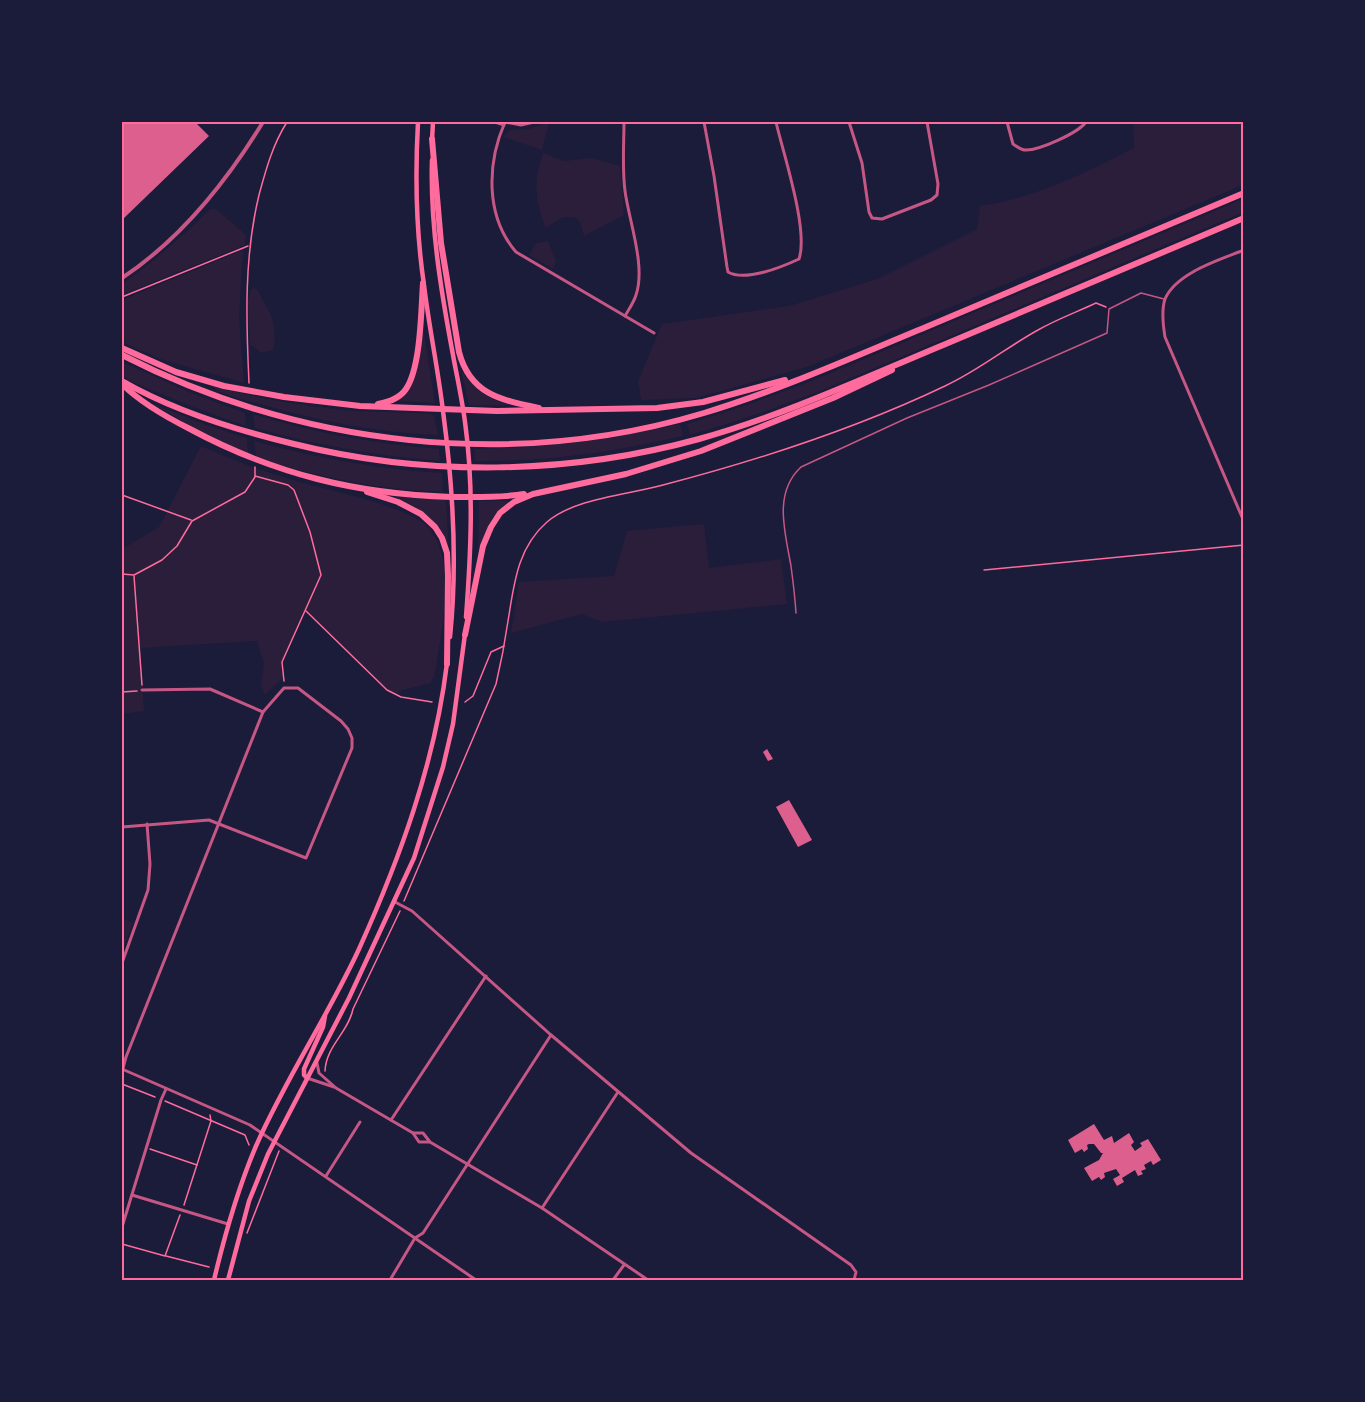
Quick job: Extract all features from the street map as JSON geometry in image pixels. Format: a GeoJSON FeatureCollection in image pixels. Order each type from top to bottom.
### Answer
{"type":"FeatureCollection","features":[{"type":"Feature","properties":{"kind":"highway"},"geometry":{"type":"LineString","coordinates":[[432,139],[441,243],[463,368],[480,388],[494,396],[509,402],[551,410]]}},
{"type":"Feature","properties":{"kind":"highway"},"geometry":{"type":"LineString","coordinates":[[122,355],[192,388],[258,410],[327,429],[408,441],[487,444],[575,439],[672,421],[766,392],[1244,193]]}},
{"type":"Feature","properties":{"kind":"highway"},"geometry":{"type":"LineString","coordinates":[[122,382],[174,405],[246,432],[337,454],[415,465],[492,468],[589,460],[642,452],[698,439],[756,421],[922,354],[1244,218]]}},
{"type":"Feature","properties":{"kind":"highway"},"geometry":{"type":"LineString","coordinates":[[360,406],[389,402],[402,394],[409,383],[415,369],[423,283]]}},
{"type":"Feature","properties":{"kind":"highway"},"geometry":{"type":"LineString","coordinates":[[122,348],[176,372],[224,386],[284,397],[360,406],[443,409],[617,410],[688,404],[752,390],[820,370]]}},
{"type":"Feature","properties":{"kind":"highway"},"geometry":{"type":"LineString","coordinates":[[465,635],[483,546],[500,513],[514,502],[533,494],[626,474],[701,451],[833,398],[922,354]]}},
{"type":"Feature","properties":{"kind":"highway"},"geometry":{"type":"LineString","coordinates":[[122,382],[131,393],[158,412],[237,453],[290,472],[355,488],[413,509],[428,520],[442,538],[447,553],[447,664]]}},
{"type":"Feature","properties":{"kind":"highway"},"geometry":{"type":"LineString","coordinates":[[355,488],[422,496],[471,498],[496,498],[551,490]]}},
{"type":"Feature","properties":{"kind":"main road"},"geometry":{"type":"LineString","coordinates":[[214,1281],[255,1149],[359,950],[415,810],[430,754],[447,664],[455,576],[452,497],[443,409],[423,283],[417,209],[418,122]]}},
{"type":"Feature","properties":{"kind":"main road"},"geometry":{"type":"LineString","coordinates":[[228,1281],[249,1202],[274,1140],[350,998],[414,858],[443,767],[453,724],[465,635],[471,561],[471,498],[464,409],[435,240],[431,168],[433,122]]}},
{"type":"Feature","properties":{"kind":"main road"},"geometry":{"type":"LineString","coordinates":[[307,1078],[304,1075],[304,1069],[323,1028],[327,1011]]}},
{"type":"Feature","properties":{"kind":"street"},"geometry":{"type":"LineString","coordinates":[[122,278],[165,243],[209,198],[251,142],[263,122]]}},
{"type":"Feature","properties":{"kind":"street"},"geometry":{"type":"LineString","coordinates":[[495,122],[521,125],[534,122]]}},
{"type":"Feature","properties":{"kind":"street"},"geometry":{"type":"LineString","coordinates":[[624,122],[624,186],[639,280],[636,295],[625,316]]}},
{"type":"Feature","properties":{"kind":"street"},"geometry":{"type":"LineString","coordinates":[[704,122],[728,273],[733,275],[761,273],[782,267],[799,259],[802,249],[795,195],[776,122]]}},
{"type":"Feature","properties":{"kind":"street"},"geometry":{"type":"LineString","coordinates":[[849,122],[862,163],[869,212],[873,218],[882,219],[931,200],[937,195],[938,184],[927,122]]}},
{"type":"Feature","properties":{"kind":"street"},"geometry":{"type":"LineString","coordinates":[[1007,122],[1013,144],[1025,150],[1039,148],[1074,132],[1086,122]]}},
{"type":"Feature","properties":{"kind":"street"},"geometry":{"type":"LineString","coordinates":[[505,123],[496,145],[493,168],[493,198],[496,217],[504,237],[516,252],[654,333]]}},
{"type":"Feature","properties":{"kind":"street"},"geometry":{"type":"LineString","coordinates":[[1243,517],[1165,337],[1163,312],[1165,299],[1173,286],[1196,270],[1244,250]]}},
{"type":"Feature","properties":{"kind":"street"},"geometry":{"type":"LineString","coordinates":[[122,827],[209,820],[219,824],[306,858],[352,748],[352,738],[348,729],[298,688],[284,688],[263,712],[219,824],[122,1070],[250,1125],[476,1281]]}},
{"type":"Feature","properties":{"kind":"street"},"geometry":{"type":"LineString","coordinates":[[142,690],[210,689],[263,712]]}},
{"type":"Feature","properties":{"kind":"street"},"geometry":{"type":"LineString","coordinates":[[122,963],[148,890],[150,864],[147,824]]}},
{"type":"Feature","properties":{"kind":"street"},"geometry":{"type":"LineString","coordinates":[[395,902],[412,911],[551,1035],[691,1153],[851,1265],[856,1272],[854,1281]]}},
{"type":"Feature","properties":{"kind":"street"},"geometry":{"type":"LineString","coordinates":[[391,1120],[486,976]]}},
{"type":"Feature","properties":{"kind":"street"},"geometry":{"type":"LineString","coordinates":[[390,1281],[415,1238],[423,1233],[551,1035]]}},
{"type":"Feature","properties":{"kind":"street"},"geometry":{"type":"LineString","coordinates":[[318,1056],[318,1073],[336,1088],[413,1133],[419,1142],[430,1142]]}},
{"type":"Feature","properties":{"kind":"street"},"geometry":{"type":"LineString","coordinates":[[307,1078],[336,1088]]}},
{"type":"Feature","properties":{"kind":"street"},"geometry":{"type":"LineString","coordinates":[[122,1227],[166,1089]]}},
{"type":"Feature","properties":{"kind":"street"},"geometry":{"type":"LineString","coordinates":[[542,1208],[618,1092]]}},
{"type":"Feature","properties":{"kind":"street"},"geometry":{"type":"LineString","coordinates":[[326,1176],[360,1122]]}},
{"type":"Feature","properties":{"kind":"street"},"geometry":{"type":"LineString","coordinates":[[413,1133],[423,1133],[430,1142],[542,1208],[648,1281]]}},
{"type":"Feature","properties":{"kind":"street"},"geometry":{"type":"LineString","coordinates":[[132,1196],[230,1224]]}},
{"type":"Feature","properties":{"kind":"street"},"geometry":{"type":"LineString","coordinates":[[613,1281],[625,1264]]}},
{"type":"Feature","properties":{"kind":"lane"},"geometry":{"type":"LineString","coordinates":[[796,613],[794,587],[782,518],[784,497],[801,467],[1107,333],[1109,309],[1141,293],[1165,299]]}},
{"type":"Feature","properties":{"kind":"path"},"geometry":{"type":"LineString","coordinates":[[249,383],[246,320],[249,246],[267,165],[279,134],[287,122]]}},
{"type":"Feature","properties":{"kind":"path"},"geometry":{"type":"LineString","coordinates":[[122,297],[249,246]]}},
{"type":"Feature","properties":{"kind":"path"},"geometry":{"type":"LineString","coordinates":[[465,702],[473,696],[491,652],[505,646],[514,580],[521,558],[531,539],[548,521],[582,504],[639,492],[801,445],[948,385],[1050,324],[1096,303],[1109,309]]}},
{"type":"Feature","properties":{"kind":"path"},"geometry":{"type":"LineString","coordinates":[[122,574],[134,575],[155,565],[170,554],[192,521],[245,492],[255,476],[255,467]]}},
{"type":"Feature","properties":{"kind":"path"},"geometry":{"type":"LineString","coordinates":[[255,476],[288,485],[294,490],[310,532],[321,575],[282,662],[284,688]]}},
{"type":"Feature","properties":{"kind":"path"},"geometry":{"type":"LineString","coordinates":[[122,495],[192,521]]}},
{"type":"Feature","properties":{"kind":"path"},"geometry":{"type":"LineString","coordinates":[[984,570],[1244,544]]}},
{"type":"Feature","properties":{"kind":"path"},"geometry":{"type":"LineString","coordinates":[[122,692],[142,690],[134,575]]}},
{"type":"Feature","properties":{"kind":"path"},"geometry":{"type":"LineString","coordinates":[[305,610],[387,690],[401,697],[432,702]]}},
{"type":"Feature","properties":{"kind":"path"},"geometry":{"type":"LineString","coordinates":[[122,1084],[245,1135],[250,1146],[255,1149]]}},
{"type":"Feature","properties":{"kind":"path"},"geometry":{"type":"LineString","coordinates":[[165,1256],[211,1121],[209,1106]]}},
{"type":"Feature","properties":{"kind":"path"},"geometry":{"type":"LineString","coordinates":[[147,1148],[197,1165]]}},
{"type":"Feature","properties":{"kind":"path"},"geometry":{"type":"LineString","coordinates":[[246,1239],[276,1157],[268,1154]]}},
{"type":"Feature","properties":{"kind":"path"},"geometry":{"type":"LineString","coordinates":[[122,1244],[209,1267]]}},
{"type":"Feature","properties":{"kind":"shaded area"},"geometry":{"type":"Polygon","coordinates":[[[549,122],[542,150],[503,137],[510,130],[529,129],[549,122]]]}},
{"type":"Feature","properties":{"kind":"shaded area"},"geometry":{"type":"Polygon","coordinates":[[[1133,122],[1243,122],[1243,185],[807,367],[696,398],[641,400],[638,381],[662,324],[789,306],[877,279],[977,229],[980,206],[1040,191],[1134,148],[1133,122]]]}},
{"type":"Feature","properties":{"kind":"shaded area"},"geometry":{"type":"Polygon","coordinates":[[[543,153],[564,161],[591,158],[620,166],[624,215],[584,236],[580,222],[575,217],[563,217],[546,228],[539,209],[537,191],[538,173],[543,153]]]}},
{"type":"Feature","properties":{"kind":"shaded area"},"geometry":{"type":"Polygon","coordinates":[[[1243,199],[1243,212],[1232,217],[818,392],[690,435],[687,424],[814,380],[1243,199]]]}},
{"type":"Feature","properties":{"kind":"shaded area"},"geometry":{"type":"Polygon","coordinates":[[[210,209],[216,209],[246,235],[245,245],[122,295],[122,284],[168,248],[210,209]]]}},
{"type":"Feature","properties":{"kind":"shaded area"},"geometry":{"type":"Polygon","coordinates":[[[548,241],[556,261],[553,269],[529,255],[536,243],[548,241]]]}},
{"type":"Feature","properties":{"kind":"shaded area"},"geometry":{"type":"Polygon","coordinates":[[[243,250],[239,316],[244,383],[160,359],[122,342],[122,300],[243,250]]]}},
{"type":"Feature","properties":{"kind":"shaded area"},"geometry":{"type":"Polygon","coordinates":[[[255,288],[271,314],[275,332],[273,350],[261,353],[250,344],[248,302],[251,289],[255,288]]]}},
{"type":"Feature","properties":{"kind":"shaded area"},"geometry":{"type":"Polygon","coordinates":[[[423,327],[435,403],[398,401],[415,376],[420,357],[423,327]]]}},
{"type":"Feature","properties":{"kind":"shaded area"},"geometry":{"type":"Polygon","coordinates":[[[122,362],[194,394],[245,413],[246,426],[130,381],[122,376],[122,362]]]}},
{"type":"Feature","properties":{"kind":"shaded area"},"geometry":{"type":"Polygon","coordinates":[[[461,370],[481,392],[508,405],[469,405],[461,370]]]}},
{"type":"Feature","properties":{"kind":"shaded area"},"geometry":{"type":"Polygon","coordinates":[[[211,386],[319,407],[430,414],[434,415],[438,435],[392,432],[324,420],[233,397],[211,386]]]}},
{"type":"Feature","properties":{"kind":"shaded area"},"geometry":{"type":"Polygon","coordinates":[[[151,403],[206,425],[247,438],[248,454],[194,428],[151,403]]]}},
{"type":"Feature","properties":{"kind":"shaded area"},"geometry":{"type":"Polygon","coordinates":[[[253,414],[345,437],[439,449],[440,461],[370,453],[278,434],[255,428],[253,414]]]}},
{"type":"Feature","properties":{"kind":"shaded area"},"geometry":{"type":"Polygon","coordinates":[[[680,424],[683,436],[631,447],[553,458],[475,461],[474,449],[577,442],[629,435],[680,424]]]}},
{"type":"Feature","properties":{"kind":"shaded area"},"geometry":{"type":"Polygon","coordinates":[[[254,441],[347,462],[442,473],[443,492],[371,485],[303,471],[256,457],[254,441]]]}},
{"type":"Feature","properties":{"kind":"shaded area"},"geometry":{"type":"Polygon","coordinates":[[[201,446],[292,480],[365,499],[400,511],[417,519],[429,529],[440,547],[445,582],[441,631],[434,679],[432,678],[431,683],[399,691],[395,695],[387,690],[305,611],[282,662],[283,678],[265,695],[261,687],[264,663],[257,641],[140,648],[144,711],[122,714],[122,549],[159,527],[201,446]]]}},
{"type":"Feature","properties":{"kind":"shaded area"},"geometry":{"type":"Polygon","coordinates":[[[396,497],[446,500],[449,550],[441,532],[429,518],[414,506],[396,497]]]}},
{"type":"Feature","properties":{"kind":"shaded area"},"geometry":{"type":"Polygon","coordinates":[[[479,501],[509,501],[490,521],[478,551],[479,501]]]}},
{"type":"Feature","properties":{"kind":"shaded area"},"geometry":{"type":"Polygon","coordinates":[[[704,524],[709,568],[781,559],[787,604],[602,622],[582,614],[511,633],[519,582],[614,576],[627,531],[704,524]]]}},
{"type":"Feature","properties":{"kind":"shaded area"},"geometry":{"type":"Polygon","coordinates":[[[122,918],[133,923],[122,953],[122,918]]]}},
{"type":"Feature","properties":{"kind":"building"},"geometry":{"type":"Polygon","coordinates":[[[122,122],[195,122],[209,136],[122,220],[122,122]]]}},
{"type":"Feature","properties":{"kind":"building"},"geometry":{"type":"Polygon","coordinates":[[[767,749],[773,759],[768,761],[763,752],[767,749]]]}},
{"type":"Feature","properties":{"kind":"building"},"geometry":{"type":"Polygon","coordinates":[[[789,800],[812,840],[798,847],[776,807],[789,800]]]}},
{"type":"Feature","properties":{"kind":"building"},"geometry":{"type":"Polygon","coordinates":[[[1094,1124],[1104,1140],[1112,1136],[1114,1143],[1129,1133],[1134,1142],[1131,1145],[1135,1151],[1142,1146],[1140,1143],[1148,1139],[1161,1160],[1153,1165],[1151,1161],[1144,1165],[1146,1169],[1138,1176],[1135,1170],[1122,1178],[1124,1182],[1117,1186],[1113,1179],[1120,1175],[1116,1169],[1104,1173],[1105,1177],[1101,1180],[1099,1177],[1092,1181],[1084,1168],[1099,1160],[1103,1153],[1094,1144],[1089,1144],[1088,1149],[1084,1152],[1082,1149],[1075,1153],[1068,1140],[1094,1124]]]}}]}
